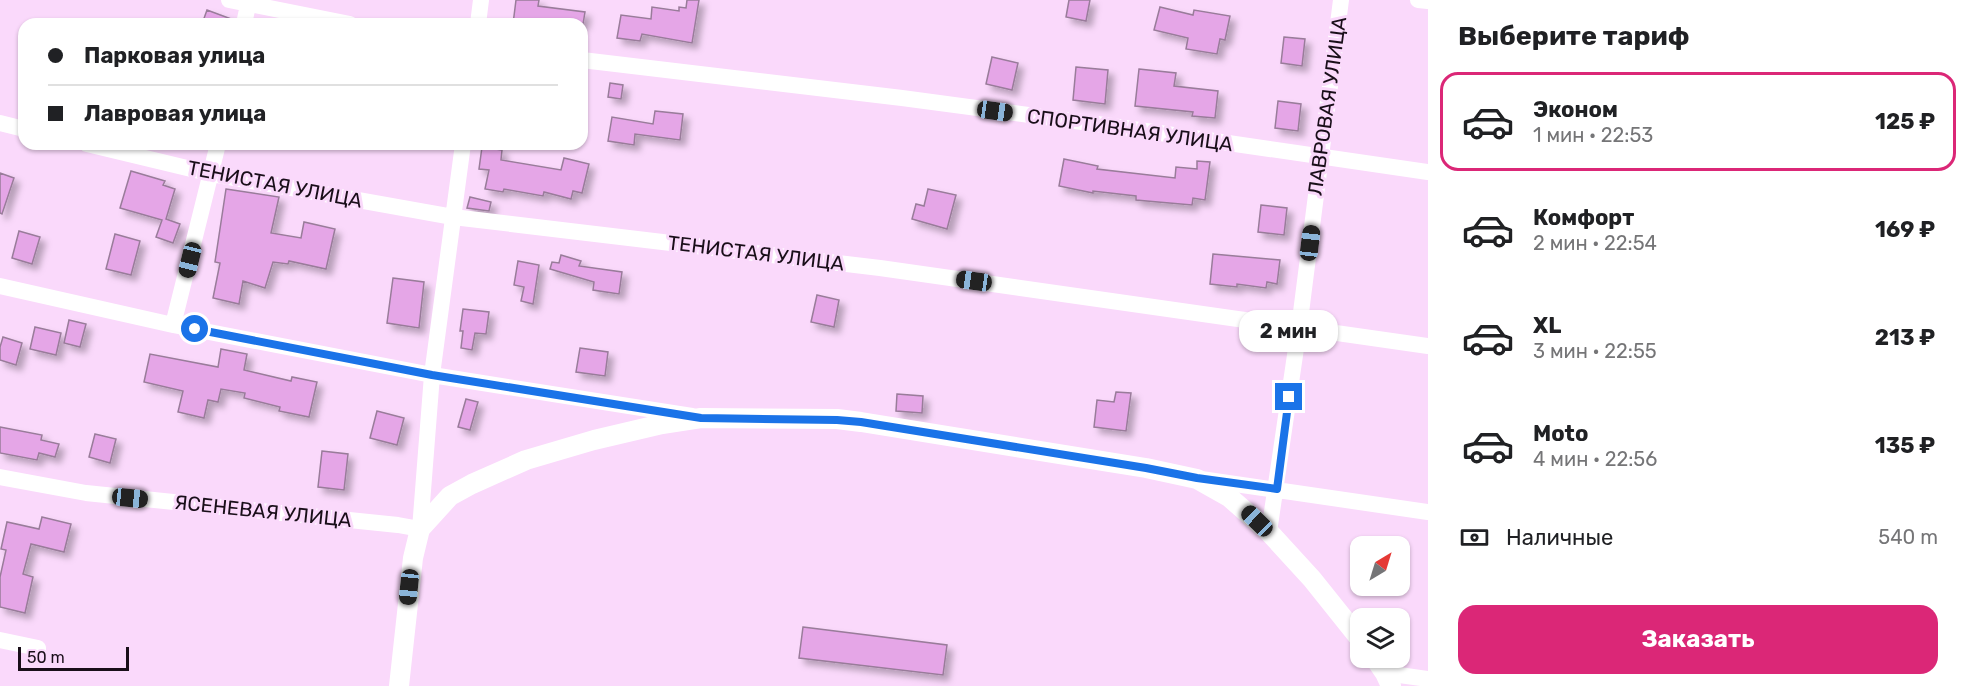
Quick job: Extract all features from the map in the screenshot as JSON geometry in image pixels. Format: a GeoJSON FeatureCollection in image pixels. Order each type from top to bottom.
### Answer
{"type":"FeatureCollection","features":[{"type":"Feature","properties":{"kind":"street"},"geometry":{"type":"LineString","coordinates":[[229,0],[318,18]]}},
{"type":"Feature","properties":{"kind":"street"},"geometry":{"type":"LineString","coordinates":[[479,18],[481,0]]}},
{"type":"Feature","properties":{"kind":"street","name":"ЛАВРОВАЯ УЛИЦА"},"geometry":{"type":"LineString","coordinates":[[1269,532],[1299,328],[1341,0]]}},
{"type":"Feature","properties":{"kind":"street"},"geometry":{"type":"LineString","coordinates":[[1418,0],[1428,1]]}},
{"type":"Feature","properties":{"kind":"street"},"geometry":{"type":"LineString","coordinates":[[245,18],[248,5]]}},
{"type":"Feature","properties":{"kind":"street","name":"СПОРТИВНАЯ УЛИЦА"},"geometry":{"type":"LineString","coordinates":[[588,61],[1007,112],[1428,172]]}},
{"type":"Feature","properties":{"kind":"street"},"geometry":{"type":"LineString","coordinates":[[0,123],[18,128]]}},
{"type":"Feature","properties":{"kind":"street","name":"ТЕНИСТАЯ УЛИЦА"},"geometry":{"type":"LineString","coordinates":[[112,150],[212,174],[453,217],[880,268],[1428,346]]}},
{"type":"Feature","properties":{"kind":"street"},"geometry":{"type":"LineString","coordinates":[[173,325],[217,150]]}},
{"type":"Feature","properties":{"kind":"street"},"geometry":{"type":"LineString","coordinates":[[399,686],[410,577],[420,529],[432,375],[462,150]]}},
{"type":"Feature","properties":{"kind":"street"},"geometry":{"type":"LineString","coordinates":[[0,286],[173,325],[432,375],[701,418],[861,422],[1197,478],[1428,512]]}},
{"type":"Feature","properties":{"kind":"street"},"geometry":{"type":"LineString","coordinates":[[420,529],[450,496],[526,460],[624,432],[701,418]]}},
{"type":"Feature","properties":{"kind":"street","name":"ЯСЕНЕВАЯ УЛИЦА"},"geometry":{"type":"LineString","coordinates":[[0,477],[86,493],[420,529]]}},
{"type":"Feature","properties":{"kind":"street"},"geometry":{"type":"LineString","coordinates":[[1197,478],[1229,497],[1269,532],[1312,579],[1350,626]]}},
{"type":"Feature","properties":{"kind":"street"},"geometry":{"type":"LineString","coordinates":[[0,640],[38,648]]}},
{"type":"Feature","properties":{"kind":"street"},"geometry":{"type":"LineString","coordinates":[[1384,672],[1428,679]]}},
{"type":"Feature","properties":{"kind":"building"},"geometry":{"type":"Polygon","coordinates":[[[516,0],[539,0],[538,6],[585,12],[584,18],[514,18],[516,0]]]}},
{"type":"Feature","properties":{"kind":"building"},"geometry":{"type":"Polygon","coordinates":[[[687,0],[699,0],[692,43],[642,34],[640,41],[617,38],[621,15],[651,19],[652,7],[679,11],[679,7],[686,8],[687,0]]]}},
{"type":"Feature","properties":{"kind":"building"},"geometry":{"type":"Polygon","coordinates":[[[1069,0],[1090,0],[1086,21],[1066,17],[1069,0]]]}},
{"type":"Feature","properties":{"kind":"building"},"geometry":{"type":"Polygon","coordinates":[[[1160,7],[1193,15],[1194,10],[1230,16],[1225,40],[1220,39],[1217,54],[1186,49],[1188,38],[1154,30],[1160,7]]]}},
{"type":"Feature","properties":{"kind":"building"},"geometry":{"type":"Polygon","coordinates":[[[207,10],[229,18],[204,18],[207,10]]]}},
{"type":"Feature","properties":{"kind":"building"},"geometry":{"type":"Polygon","coordinates":[[[1284,37],[1305,39],[1302,66],[1281,63],[1284,37]]]}},
{"type":"Feature","properties":{"kind":"building"},"geometry":{"type":"Polygon","coordinates":[[[992,57],[1018,63],[1012,90],[986,84],[992,57]]]}},
{"type":"Feature","properties":{"kind":"building"},"geometry":{"type":"Polygon","coordinates":[[[1076,67],[1108,70],[1105,104],[1073,100],[1076,67]]]}},
{"type":"Feature","properties":{"kind":"building"},"geometry":{"type":"Polygon","coordinates":[[[1139,69],[1176,73],[1174,86],[1218,91],[1215,118],[1192,116],[1193,112],[1135,106],[1139,69]]]}},
{"type":"Feature","properties":{"kind":"building"},"geometry":{"type":"Polygon","coordinates":[[[610,83],[623,85],[621,99],[608,97],[610,83]]]}},
{"type":"Feature","properties":{"kind":"building"},"geometry":{"type":"Polygon","coordinates":[[[1278,101],[1301,104],[1298,131],[1275,128],[1278,101]]]}},
{"type":"Feature","properties":{"kind":"building"},"geometry":{"type":"Polygon","coordinates":[[[655,111],[683,114],[680,140],[635,134],[634,145],[608,141],[612,117],[653,124],[655,111]]]}},
{"type":"Feature","properties":{"kind":"building"},"geometry":{"type":"Polygon","coordinates":[[[482,150],[502,150],[501,160],[561,170],[564,158],[589,164],[582,193],[573,191],[571,199],[544,192],[543,196],[504,189],[503,192],[485,189],[489,170],[479,169],[482,150]]]}},
{"type":"Feature","properties":{"kind":"building"},"geometry":{"type":"Polygon","coordinates":[[[1064,159],[1098,166],[1097,169],[1175,178],[1176,167],[1197,169],[1197,161],[1210,162],[1205,200],[1193,198],[1192,205],[1136,200],[1136,196],[1093,191],[1093,193],[1059,186],[1064,159]]]}},
{"type":"Feature","properties":{"kind":"building"},"geometry":{"type":"Polygon","coordinates":[[[131,171],[165,181],[163,185],[175,189],[166,219],[180,224],[173,243],[156,237],[162,220],[120,208],[131,171]]]}},
{"type":"Feature","properties":{"kind":"building"},"geometry":{"type":"Polygon","coordinates":[[[0,173],[14,178],[2,214],[0,213],[0,173]]]}},
{"type":"Feature","properties":{"kind":"building"},"geometry":{"type":"Polygon","coordinates":[[[226,189],[279,197],[271,233],[301,238],[304,222],[335,229],[326,269],[289,261],[288,264],[273,262],[265,288],[243,281],[239,304],[213,298],[220,263],[215,262],[226,189]]]}},
{"type":"Feature","properties":{"kind":"building"},"geometry":{"type":"Polygon","coordinates":[[[928,189],[956,195],[947,229],[912,219],[916,204],[924,206],[928,189]]]}},
{"type":"Feature","properties":{"kind":"building"},"geometry":{"type":"Polygon","coordinates":[[[470,197],[491,202],[489,211],[467,208],[470,197]]]}},
{"type":"Feature","properties":{"kind":"building"},"geometry":{"type":"Polygon","coordinates":[[[1261,205],[1287,208],[1284,235],[1258,232],[1261,205]]]}},
{"type":"Feature","properties":{"kind":"building"},"geometry":{"type":"Polygon","coordinates":[[[19,231],[40,237],[32,264],[12,258],[19,231]]]}},
{"type":"Feature","properties":{"kind":"building"},"geometry":{"type":"Polygon","coordinates":[[[115,234],[140,241],[131,275],[106,269],[115,234]]]}},
{"type":"Feature","properties":{"kind":"building"},"geometry":{"type":"Polygon","coordinates":[[[1213,254],[1280,260],[1277,284],[1267,282],[1266,288],[1237,284],[1237,287],[1210,284],[1213,254]]]}},
{"type":"Feature","properties":{"kind":"building"},"geometry":{"type":"Polygon","coordinates":[[[561,255],[581,261],[579,266],[622,272],[619,294],[593,290],[594,282],[550,269],[552,262],[559,263],[561,255]]]}},
{"type":"Feature","properties":{"kind":"building"},"geometry":{"type":"Polygon","coordinates":[[[518,261],[539,265],[533,304],[521,301],[524,287],[514,285],[518,261]]]}},
{"type":"Feature","properties":{"kind":"building"},"geometry":{"type":"Polygon","coordinates":[[[393,278],[424,282],[419,328],[387,323],[393,278]]]}},
{"type":"Feature","properties":{"kind":"building"},"geometry":{"type":"Polygon","coordinates":[[[817,295],[839,300],[834,327],[811,322],[817,295]]]}},
{"type":"Feature","properties":{"kind":"building"},"geometry":{"type":"Polygon","coordinates":[[[463,309],[489,312],[486,334],[475,333],[472,350],[461,348],[463,331],[460,331],[463,309]]]}},
{"type":"Feature","properties":{"kind":"building"},"geometry":{"type":"Polygon","coordinates":[[[69,320],[86,324],[80,347],[64,343],[69,320]]]}},
{"type":"Feature","properties":{"kind":"building"},"geometry":{"type":"Polygon","coordinates":[[[35,327],[61,333],[56,355],[30,349],[35,327]]]}},
{"type":"Feature","properties":{"kind":"building"},"geometry":{"type":"Polygon","coordinates":[[[3,337],[22,343],[16,365],[0,360],[3,337]]]}},
{"type":"Feature","properties":{"kind":"building"},"geometry":{"type":"Polygon","coordinates":[[[580,348],[608,352],[605,376],[576,372],[580,348]]]}},
{"type":"Feature","properties":{"kind":"building"},"geometry":{"type":"Polygon","coordinates":[[[221,349],[247,354],[244,370],[291,381],[292,377],[317,382],[309,417],[279,411],[280,407],[244,398],[245,393],[221,389],[218,402],[208,400],[204,418],[178,412],[183,391],[144,382],[150,354],[218,367],[221,349]]]}},
{"type":"Feature","properties":{"kind":"building"},"geometry":{"type":"Polygon","coordinates":[[[1116,392],[1131,393],[1126,431],[1094,427],[1097,400],[1114,402],[1116,392]]]}},
{"type":"Feature","properties":{"kind":"building"},"geometry":{"type":"Polygon","coordinates":[[[897,394],[923,396],[922,413],[896,411],[897,394]]]}},
{"type":"Feature","properties":{"kind":"building"},"geometry":{"type":"Polygon","coordinates":[[[466,399],[478,402],[470,430],[458,427],[466,399]]]}},
{"type":"Feature","properties":{"kind":"building"},"geometry":{"type":"Polygon","coordinates":[[[377,411],[404,418],[397,445],[370,438],[377,411]]]}},
{"type":"Feature","properties":{"kind":"building"},"geometry":{"type":"Polygon","coordinates":[[[0,427],[42,435],[41,440],[59,444],[55,457],[39,453],[37,460],[0,453],[0,427]]]}},
{"type":"Feature","properties":{"kind":"building"},"geometry":{"type":"Polygon","coordinates":[[[95,434],[116,439],[110,463],[89,457],[95,434]]]}},
{"type":"Feature","properties":{"kind":"building"},"geometry":{"type":"Polygon","coordinates":[[[322,451],[348,454],[344,490],[318,487],[322,451]]]}},
{"type":"Feature","properties":{"kind":"building"},"geometry":{"type":"Polygon","coordinates":[[[42,517],[71,524],[64,552],[31,544],[23,574],[33,577],[25,613],[0,607],[0,577],[6,550],[1,549],[7,522],[39,529],[42,517]]]}},
{"type":"Feature","properties":{"kind":"building"},"geometry":{"type":"Polygon","coordinates":[[[803,627],[947,645],[943,675],[799,658],[803,627]]]}},
{"type":"Feature","properties":{"kind":"route"},"geometry":{"type":"LineString","coordinates":[[195,329],[432,375],[701,418],[861,422],[1197,478],[1277,489],[1289,397]]}}]}
